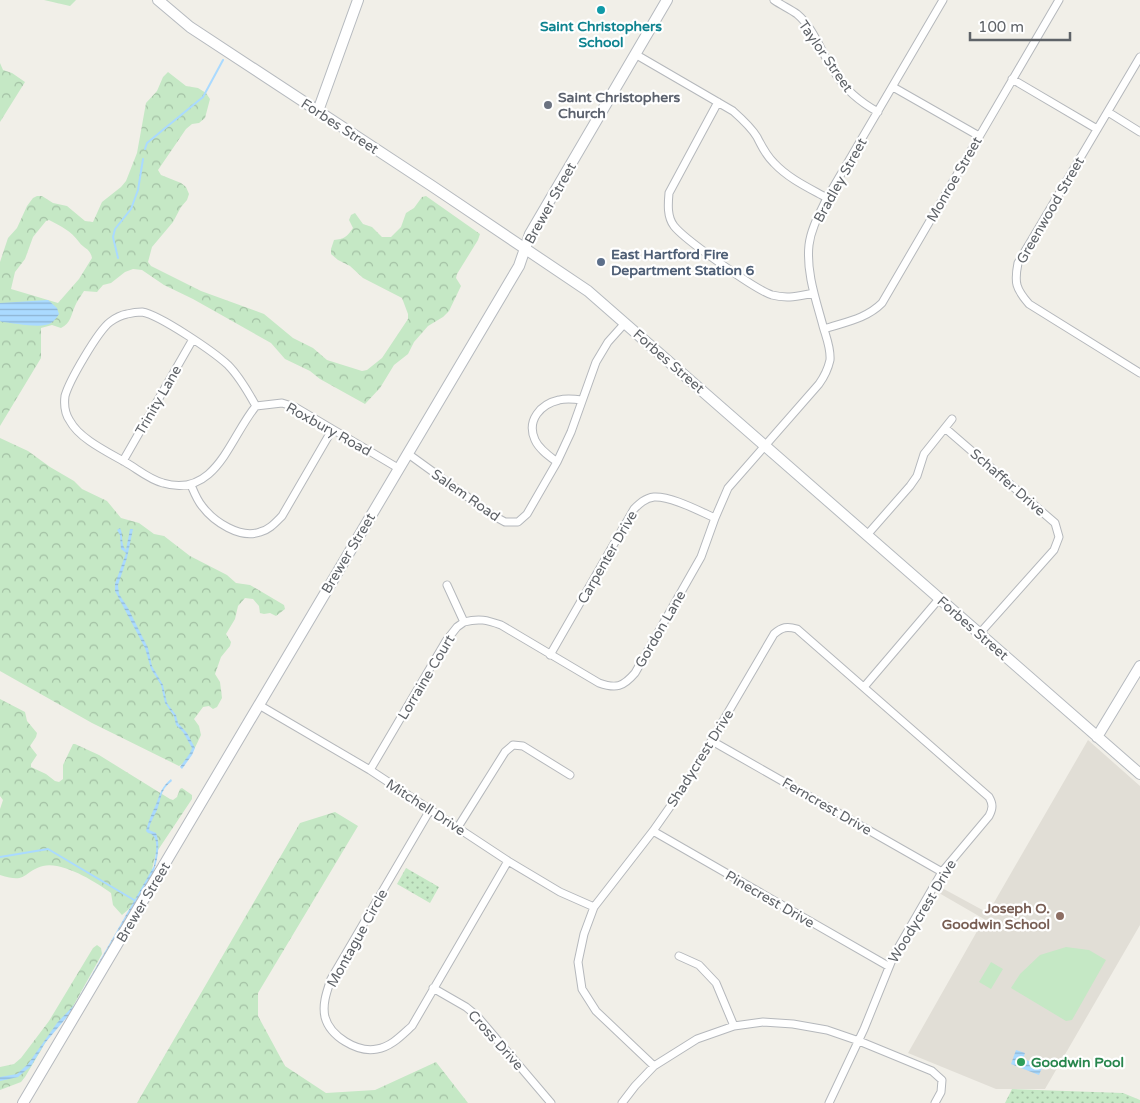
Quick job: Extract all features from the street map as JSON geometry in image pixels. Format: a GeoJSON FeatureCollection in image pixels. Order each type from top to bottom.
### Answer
{"type":"FeatureCollection","features":[{"type":"Feature","properties":{"kind":"main road","name":"Forbes Street"},"geometry":{"type":"LineString","coordinates":[[158,0],[190,27],[581,286],[1140,774]]}},
{"type":"Feature","properties":{"kind":"main road"},"geometry":{"type":"LineString","coordinates":[[318,111],[358,0]]}},
{"type":"Feature","properties":{"kind":"main road","name":"Brewer Street"},"geometry":{"type":"LineString","coordinates":[[23,1103],[519,266],[530,234],[667,0]]}},
{"type":"Feature","properties":{"kind":"main road"},"geometry":{"type":"LineString","coordinates":[[1097,736],[1140,666]]}},
{"type":"Feature","properties":{"kind":"street","name":"Taylor Street"},"geometry":{"type":"LineString","coordinates":[[774,0],[786,3],[798,15],[809,28],[835,74],[848,90],[858,100],[878,112]]}},
{"type":"Feature","properties":{"kind":"street","name":"Bradley Street"},"geometry":{"type":"LineString","coordinates":[[765,446],[819,384],[826,372],[830,359],[829,343],[814,293],[810,266],[809,246],[814,227],[827,198],[943,0]]}},
{"type":"Feature","properties":{"kind":"street","name":"Monroe Street"},"geometry":{"type":"LineString","coordinates":[[824,329],[864,317],[874,312],[882,303],[1058,0]]}},
{"type":"Feature","properties":{"kind":"street"},"geometry":{"type":"LineString","coordinates":[[635,54],[733,111],[746,122],[764,152],[786,174],[827,198]]}},
{"type":"Feature","properties":{"kind":"street","name":"Greenwood Street"},"geometry":{"type":"LineString","coordinates":[[1140,57],[1018,263],[1015,279],[1019,292],[1029,304],[1140,372]]}},
{"type":"Feature","properties":{"kind":"street"},"geometry":{"type":"LineString","coordinates":[[1012,79],[1097,129]]}},
{"type":"Feature","properties":{"kind":"street"},"geometry":{"type":"LineString","coordinates":[[893,87],[979,136]]}},
{"type":"Feature","properties":{"kind":"street"},"geometry":{"type":"LineString","coordinates":[[718,102],[669,193],[668,210],[673,225],[685,237],[758,288],[772,295],[789,298],[814,293]]}},
{"type":"Feature","properties":{"kind":"street"},"geometry":{"type":"LineString","coordinates":[[1108,112],[1140,132]]}},
{"type":"Feature","properties":{"kind":"street"},"geometry":{"type":"LineString","coordinates":[[142,312],[158,318],[193,339],[229,366],[245,386],[256,406],[245,419],[225,455],[202,480],[190,485],[176,486],[162,483],[89,440],[78,432],[70,422],[65,410],[65,397],[70,384],[101,330],[111,321],[127,314],[142,312]]}},
{"type":"Feature","properties":{"kind":"street","name":"Salem Road"},"geometry":{"type":"LineString","coordinates":[[407,453],[494,516],[505,522],[518,522],[527,514],[557,462],[571,432],[600,355],[608,342],[625,323]]}},
{"type":"Feature","properties":{"kind":"street","name":"Trinity Lane"},"geometry":{"type":"LineString","coordinates":[[123,461],[193,339]]}},
{"type":"Feature","properties":{"kind":"street"},"geometry":{"type":"LineString","coordinates":[[557,462],[544,452],[534,440],[532,427],[537,412],[547,403],[561,399],[582,400]]}},
{"type":"Feature","properties":{"kind":"street","name":"Roxbury Road"},"geometry":{"type":"LineString","coordinates":[[256,406],[282,403],[295,407],[398,468]]}},
{"type":"Feature","properties":{"kind":"street"},"geometry":{"type":"LineString","coordinates":[[867,535],[910,486],[917,476],[924,454],[952,419]]}},
{"type":"Feature","properties":{"kind":"street","name":"Schaffer Drive"},"geometry":{"type":"LineString","coordinates":[[945,428],[1055,523],[1059,537],[1054,550],[980,633]]}},
{"type":"Feature","properties":{"kind":"street"},"geometry":{"type":"LineString","coordinates":[[190,485],[202,506],[216,520],[231,529],[245,533],[259,533],[272,526],[282,516],[332,430]]}},
{"type":"Feature","properties":{"kind":"street","name":"Gordon Lane"},"geometry":{"type":"LineString","coordinates":[[464,622],[475,619],[487,620],[501,625],[599,683],[610,687],[620,686],[635,673],[701,557],[728,488],[765,446]]}},
{"type":"Feature","properties":{"kind":"street","name":"Carpenter Drive"},"geometry":{"type":"LineString","coordinates":[[550,655],[641,501],[653,497],[667,498],[715,518]]}},
{"type":"Feature","properties":{"kind":"street","name":"Lorraine Court"},"geometry":{"type":"LineString","coordinates":[[370,770],[446,641],[457,627],[464,622],[447,585]]}},
{"type":"Feature","properties":{"kind":"street"},"geometry":{"type":"LineString","coordinates":[[864,687],[939,599]]}},
{"type":"Feature","properties":{"kind":"street","name":"Shadycrest Drive"},"geometry":{"type":"LineString","coordinates":[[654,1066],[596,1011],[582,989],[578,962],[584,934],[594,907],[653,831],[686,784],[774,634],[780,629],[788,626],[797,629],[864,687]]}},
{"type":"Feature","properties":{"kind":"street","name":"Woodycrest Drive"},"geometry":{"type":"LineString","coordinates":[[829,1103],[859,1041],[888,966],[942,872],[989,816],[992,809],[992,802],[989,796],[864,687]]}},
{"type":"Feature","properties":{"kind":"street","name":"Mitchell Drive"},"geometry":{"type":"LineString","coordinates":[[259,705],[370,770],[560,892],[594,907]]}},
{"type":"Feature","properties":{"kind":"street","name":"Ferncrest Drive"},"geometry":{"type":"LineString","coordinates":[[712,741],[942,872]]}},
{"type":"Feature","properties":{"kind":"street"},"geometry":{"type":"LineString","coordinates":[[458,827],[505,752],[513,745],[523,746],[570,775]]}},
{"type":"Feature","properties":{"kind":"street","name":"Montague Circle"},"geometry":{"type":"LineString","coordinates":[[430,810],[331,979],[324,999],[325,1018],[339,1039],[355,1047],[377,1050],[398,1040],[412,1026],[508,860]]}},
{"type":"Feature","properties":{"kind":"street","name":"Pinecrest Drive"},"geometry":{"type":"LineString","coordinates":[[653,831],[888,966]]}},
{"type":"Feature","properties":{"kind":"street"},"geometry":{"type":"LineString","coordinates":[[679,956],[699,965],[716,982],[734,1026]]}},
{"type":"Feature","properties":{"kind":"street","name":"Cross Drive"},"geometry":{"type":"LineString","coordinates":[[433,988],[466,1007],[476,1016],[551,1103]]}},
{"type":"Feature","properties":{"kind":"street"},"geometry":{"type":"LineString","coordinates":[[622,1103],[654,1066],[697,1039],[734,1026],[763,1022],[793,1024],[827,1030],[932,1071],[942,1080],[941,1092],[936,1103]]}},
{"type":"Feature","properties":{"kind":"shaded area","name":"Joseph O. Goodwin School"},"geometry":{"type":"Polygon","coordinates":[[[1088,740],[1140,786],[1140,925],[1045,1089],[996,1089],[908,1053],[984,919],[939,893],[942,888],[988,913],[1088,740]]]}},
{"type":"Feature","properties":{"kind":"green space"},"geometry":{"type":"Polygon","coordinates":[[[44,0],[76,0],[70,6],[44,0]]]}},
{"type":"Feature","properties":{"kind":"green space"},"geometry":{"type":"Polygon","coordinates":[[[0,63],[3,70],[12,73],[25,82],[0,122],[0,63]]]}},
{"type":"Feature","properties":{"kind":"green space"},"geometry":{"type":"Polygon","coordinates":[[[168,72],[186,86],[198,88],[206,93],[210,99],[205,118],[186,129],[158,170],[161,175],[181,183],[186,187],[189,194],[173,222],[152,247],[148,262],[151,266],[201,291],[264,314],[293,338],[313,348],[327,360],[362,371],[367,370],[382,358],[408,319],[408,314],[402,298],[363,278],[350,266],[331,254],[334,240],[345,237],[353,228],[349,220],[351,215],[355,213],[363,224],[372,227],[382,237],[391,237],[401,227],[406,213],[414,208],[422,197],[426,196],[480,234],[457,274],[456,278],[461,286],[449,311],[428,326],[414,342],[408,354],[394,365],[380,388],[365,404],[320,379],[310,371],[285,359],[271,343],[193,299],[164,285],[142,270],[133,269],[125,272],[111,283],[103,285],[97,292],[84,291],[69,321],[61,328],[52,325],[41,328],[41,358],[0,426],[0,262],[8,238],[17,228],[27,206],[37,196],[42,196],[53,203],[67,206],[85,221],[93,222],[102,202],[126,181],[137,153],[146,103],[157,91],[163,77],[168,72]],[[49,220],[33,237],[25,259],[15,272],[11,289],[58,303],[79,279],[92,258],[88,250],[73,235],[49,220]]]}},
{"type":"Feature","properties":{"kind":"green space"},"geometry":{"type":"Polygon","coordinates":[[[0,438],[28,451],[74,481],[82,489],[107,501],[121,518],[139,523],[154,534],[164,536],[190,556],[227,575],[236,583],[250,585],[284,605],[285,609],[276,616],[270,613],[260,613],[259,606],[253,599],[245,598],[238,606],[235,619],[226,634],[231,642],[230,646],[221,657],[215,674],[220,682],[222,698],[217,707],[213,709],[209,706],[203,707],[194,719],[199,726],[201,735],[195,748],[183,764],[179,766],[92,723],[0,671],[0,438]]]}},
{"type":"Feature","properties":{"kind":"green space"},"geometry":{"type":"Polygon","coordinates":[[[0,699],[25,712],[27,721],[37,733],[30,746],[37,755],[31,767],[46,774],[55,781],[59,782],[63,779],[63,765],[73,744],[75,744],[99,755],[170,799],[173,800],[177,797],[182,788],[192,795],[192,799],[156,853],[151,874],[130,908],[122,915],[113,905],[111,893],[97,883],[69,869],[51,865],[36,868],[20,878],[0,875],[0,809],[3,800],[0,796],[0,699]]]}},
{"type":"Feature","properties":{"kind":"green space"},"geometry":{"type":"Polygon","coordinates":[[[335,812],[358,826],[258,993],[258,1016],[285,1066],[326,1093],[375,1090],[436,1062],[468,1103],[137,1103],[300,823],[335,812]]]}},
{"type":"Feature","properties":{"kind":"green space"},"geometry":{"type":"Polygon","coordinates":[[[406,868],[439,887],[430,903],[397,884],[406,868]]]}},
{"type":"Feature","properties":{"kind":"green space"},"geometry":{"type":"Polygon","coordinates":[[[97,945],[101,948],[102,954],[71,1010],[53,1030],[21,1082],[0,1090],[0,1067],[14,1064],[21,1058],[49,1021],[93,948],[97,945]]]}},
{"type":"Feature","properties":{"kind":"green space"},"geometry":{"type":"Polygon","coordinates":[[[1066,947],[1089,950],[1106,960],[1072,1020],[1066,1021],[1011,988],[1020,974],[1040,955],[1066,947]]]}},
{"type":"Feature","properties":{"kind":"green space"},"geometry":{"type":"Polygon","coordinates":[[[991,962],[1003,969],[991,989],[979,982],[991,962]]]}},
{"type":"Feature","properties":{"kind":"green space"},"geometry":{"type":"Polygon","coordinates":[[[1012,1089],[1123,1093],[1140,1100],[1140,1103],[1005,1103],[1012,1089]]]}},
{"type":"Feature","properties":{"kind":"water"},"geometry":{"type":"Polygon","coordinates":[[[48,300],[57,308],[59,314],[47,325],[35,326],[0,321],[0,303],[48,300]]]}},
{"type":"Feature","properties":{"kind":"water"},"geometry":{"type":"Polygon","coordinates":[[[120,528],[123,545],[126,550],[130,529],[133,529],[127,558],[118,585],[119,594],[148,648],[152,666],[163,685],[167,703],[195,748],[182,769],[180,767],[192,748],[183,732],[176,725],[174,716],[165,703],[161,685],[151,669],[145,648],[115,591],[115,584],[126,553],[121,549],[120,535],[117,530],[120,528]]]}},
{"type":"Feature","properties":{"kind":"water"},"geometry":{"type":"Polygon","coordinates":[[[171,779],[172,781],[163,791],[149,830],[156,833],[158,843],[157,859],[153,874],[73,1010],[45,1043],[31,1066],[18,1077],[0,1081],[0,1077],[17,1074],[28,1064],[57,1023],[75,1004],[154,866],[156,842],[155,838],[146,831],[161,791],[171,779]]]}},
{"type":"Feature","properties":{"kind":"water","name":"Goodwin Pool"},"geometry":{"type":"Polygon","coordinates":[[[1016,1050],[1025,1053],[1023,1059],[1034,1063],[1037,1057],[1045,1060],[1039,1075],[1011,1064],[1016,1050]]]}},
{"type":"Feature","properties":{"kind":"waterway"},"geometry":{"type":"LineString","coordinates":[[145,149],[147,143],[203,97],[223,60]]}},
{"type":"Feature","properties":{"kind":"waterway"},"geometry":{"type":"LineString","coordinates":[[118,258],[113,237],[115,229],[131,209],[138,190],[143,159]]}},
{"type":"Feature","properties":{"kind":"waterway"},"geometry":{"type":"LineString","coordinates":[[0,857],[48,849],[134,900]]}},
{"type":"Feature","properties":{"kind":"place","name":"Saint Christophers School"},"geometry":{"type":"Point","coordinates":[601,10]}},
{"type":"Feature","properties":{"kind":"place","name":"Saint Christophers Church"},"geometry":{"type":"Point","coordinates":[548,105]}},
{"type":"Feature","properties":{"kind":"place","name":"East Hartford Fire Department Station 6"},"geometry":{"type":"Point","coordinates":[601,262]}},
{"type":"Feature","properties":{"kind":"place","name":"Joseph O. Goodwin School"},"geometry":{"type":"Point","coordinates":[1060,916]}},
{"type":"Feature","properties":{"kind":"place","name":"Goodwin Pool"},"geometry":{"type":"Point","coordinates":[1021,1062]}}]}
